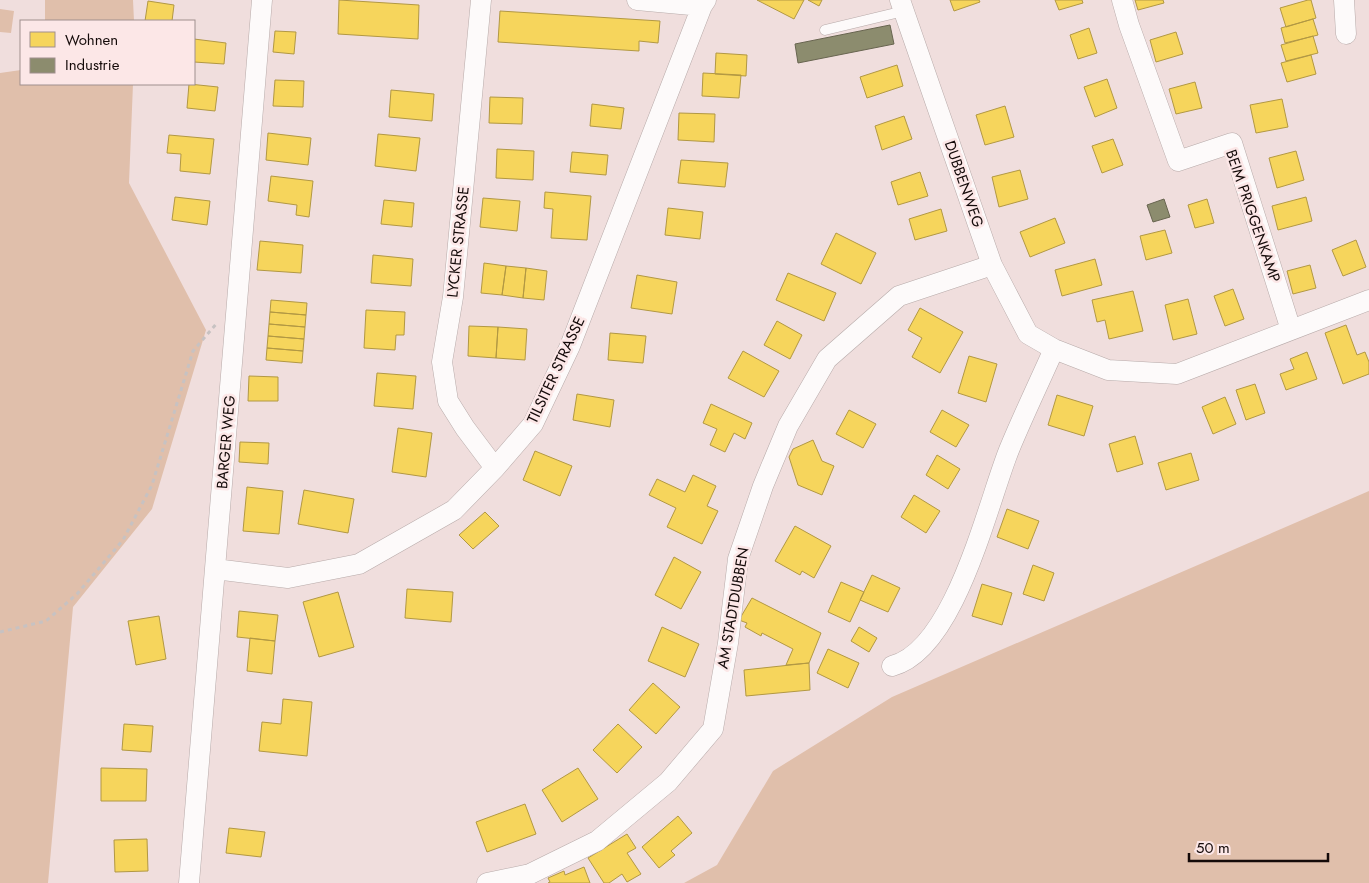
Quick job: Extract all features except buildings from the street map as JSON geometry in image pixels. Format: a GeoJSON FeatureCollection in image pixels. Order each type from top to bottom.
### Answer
{"type":"FeatureCollection","features":[{"type":"Feature","properties":{"kind":"street","name":"BARGER WEG"},"geometry":{"type":"LineString","coordinates":[[189,883],[262,0]]}},
{"type":"Feature","properties":{"kind":"street","name":"LYCKER STRASSE"},"geometry":{"type":"LineString","coordinates":[[481,0],[453,297],[442,362],[448,401],[465,428],[495,468]]}},
{"type":"Feature","properties":{"kind":"street"},"geometry":{"type":"LineString","coordinates":[[638,0],[704,3]]}},
{"type":"Feature","properties":{"kind":"street","name":"BEIM PRIGGENKAMP"},"geometry":{"type":"LineString","coordinates":[[1122,0],[1129,26],[1178,161],[1232,144],[1291,330]]}},
{"type":"Feature","properties":{"kind":"street"},"geometry":{"type":"LineString","coordinates":[[1344,0],[1346,34]]}},
{"type":"Feature","properties":{"kind":"street","name":"TILSITER STRASSE"},"geometry":{"type":"LineString","coordinates":[[215,569],[288,578],[359,564],[454,510],[495,468],[533,424],[570,346],[704,3]]}},
{"type":"Feature","properties":{"kind":"street","name":"DUBBENWEG"},"geometry":{"type":"LineString","coordinates":[[902,6],[992,265],[1028,334],[1054,349],[1108,370],[1177,374],[1369,300]]}},
{"type":"Feature","properties":{"kind":"street","name":"AM STADTDUBBEN"},"geometry":{"type":"LineString","coordinates":[[487,883],[530,874],[597,841],[668,782],[712,729],[728,643],[738,559],[763,486],[788,426],[827,359],[899,296],[992,265]]}},
{"type":"Feature","properties":{"kind":"street"},"geometry":{"type":"LineString","coordinates":[[892,666],[903,663],[929,640],[960,589],[1009,450],[1054,349]]}},
{"type":"Feature","properties":{"kind":"lane"},"geometry":{"type":"LineString","coordinates":[[825,30],[902,6]]}},
{"type":"Feature","properties":{"kind":"path"},"geometry":{"type":"LineString","coordinates":[[0,632],[46,621],[78,594],[123,540],[152,485],[193,351],[215,324],[237,318]]}},
{"type":"Feature","properties":{"kind":"shaded area"},"geometry":{"type":"Polygon","coordinates":[[[45,0],[133,0],[134,20],[45,20],[45,0]]]}},
{"type":"Feature","properties":{"kind":"shaded area"},"geometry":{"type":"Polygon","coordinates":[[[0,9],[14,11],[11,33],[0,32],[0,9]]]}},
{"type":"Feature","properties":{"kind":"shaded area"},"geometry":{"type":"Polygon","coordinates":[[[20,70],[20,85],[133,85],[129,183],[206,330],[152,509],[73,607],[48,883],[0,883],[0,73],[20,70]]]}},
{"type":"Feature","properties":{"kind":"shaded area"},"geometry":{"type":"Polygon","coordinates":[[[1369,491],[1369,883],[684,883],[717,865],[773,771],[892,697],[1369,491]]]}}]}
